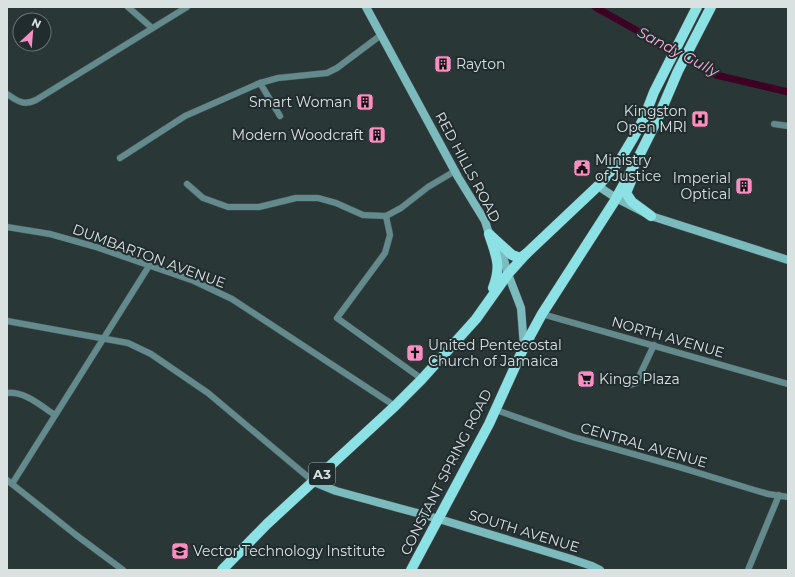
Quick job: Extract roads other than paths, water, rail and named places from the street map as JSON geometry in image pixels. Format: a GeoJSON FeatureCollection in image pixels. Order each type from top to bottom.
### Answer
{"type":"FeatureCollection","features":[{"type":"Feature","properties":{"kind":"main road","name":"RED HILLS ROAD"},"geometry":{"type":"LineString","coordinates":[[366,7],[455,170],[485,221],[489,234],[503,256],[521,308],[524,347]]}},
{"type":"Feature","properties":{"kind":"main road","name":"A3"},"geometry":{"type":"LineString","coordinates":[[222,570],[267,524],[396,406],[479,315],[508,274],[526,254],[598,186],[620,160],[644,118],[654,92],[697,7]]}},
{"type":"Feature","properties":{"kind":"main road","name":"CONSTANT SPRING ROAD"},"geometry":{"type":"LineString","coordinates":[[411,570],[496,410],[524,347],[542,314],[616,198],[711,7]]}},
{"type":"Feature","properties":{"kind":"main road"},"geometry":{"type":"LineString","coordinates":[[650,216],[632,202],[626,193],[654,134],[652,128]]}},
{"type":"Feature","properties":{"kind":"main road"},"geometry":{"type":"LineString","coordinates":[[598,186],[616,198],[650,216],[788,260]]}},
{"type":"Feature","properties":{"kind":"main road"},"geometry":{"type":"LineString","coordinates":[[489,234],[512,256],[520,258],[526,254]]}},
{"type":"Feature","properties":{"kind":"main road"},"geometry":{"type":"LineString","coordinates":[[479,315],[497,278],[498,264],[489,234]]}},
{"type":"Feature","properties":{"kind":"main road","name":"SOUTH AVENUE"},"geometry":{"type":"LineString","coordinates":[[314,482],[336,491],[439,519],[571,559],[600,570]]}},
{"type":"Feature","properties":{"kind":"street"},"geometry":{"type":"LineString","coordinates":[[128,7],[152,28]]}},
{"type":"Feature","properties":{"kind":"street"},"geometry":{"type":"LineString","coordinates":[[7,94],[18,102],[24,103],[36,100],[187,7]]}},
{"type":"Feature","properties":{"kind":"street"},"geometry":{"type":"LineString","coordinates":[[120,158],[185,116],[260,83],[278,78],[327,73],[337,68],[381,34]]}},
{"type":"Feature","properties":{"kind":"street"},"geometry":{"type":"LineString","coordinates":[[260,83],[280,116]]}},
{"type":"Feature","properties":{"kind":"street"},"geometry":{"type":"LineString","coordinates":[[774,124],[788,126]]}},
{"type":"Feature","properties":{"kind":"street"},"geometry":{"type":"LineString","coordinates":[[187,184],[203,198],[228,207],[259,207],[296,198],[318,198],[336,203],[363,215],[386,216],[401,208],[428,187],[455,170]]}},
{"type":"Feature","properties":{"kind":"street"},"geometry":{"type":"LineString","coordinates":[[386,216],[390,235],[385,253],[337,318],[422,379]]}},
{"type":"Feature","properties":{"kind":"street","name":"DUMBARTON AVENUE"},"geometry":{"type":"LineString","coordinates":[[7,227],[58,236],[96,247],[194,281],[232,299],[396,406]]}},
{"type":"Feature","properties":{"kind":"street"},"geometry":{"type":"LineString","coordinates":[[123,570],[9,482],[55,415],[149,266]]}},
{"type":"Feature","properties":{"kind":"street","name":"NORTH AVENUE"},"geometry":{"type":"LineString","coordinates":[[542,314],[788,384]]}},
{"type":"Feature","properties":{"kind":"street"},"geometry":{"type":"LineString","coordinates":[[7,321],[128,343],[151,354],[208,393],[314,482]]}},
{"type":"Feature","properties":{"kind":"street"},"geometry":{"type":"LineString","coordinates":[[630,385],[636,383],[654,345]]}},
{"type":"Feature","properties":{"kind":"street"},"geometry":{"type":"LineString","coordinates":[[7,392],[26,396],[55,415]]}},
{"type":"Feature","properties":{"kind":"street","name":"CENTRAL AVENUE"},"geometry":{"type":"LineString","coordinates":[[496,410],[573,436],[751,489],[788,496]]}},
{"type":"Feature","properties":{"kind":"street"},"geometry":{"type":"LineString","coordinates":[[748,570],[779,495]]}},
{"type":"Feature","properties":{"kind":"waterway","name":"Sandy Gully"},"geometry":{"type":"LineString","coordinates":[[595,7],[716,75],[788,92]]}},
{"type":"Feature","properties":{"kind":"place","name":"Rayton"},"geometry":{"type":"Point","coordinates":[443,64]}},
{"type":"Feature","properties":{"kind":"place","name":"Smart Woman"},"geometry":{"type":"Point","coordinates":[365,102]}},
{"type":"Feature","properties":{"kind":"place","name":"Kingston Open MRI"},"geometry":{"type":"Point","coordinates":[700,119]}},
{"type":"Feature","properties":{"kind":"place","name":"Modern Woodcraft"},"geometry":{"type":"Point","coordinates":[377,135]}},
{"type":"Feature","properties":{"kind":"place","name":"Ministry of Justice"},"geometry":{"type":"Point","coordinates":[582,168]}},
{"type":"Feature","properties":{"kind":"place","name":"Imperial Optical"},"geometry":{"type":"Point","coordinates":[744,186]}},
{"type":"Feature","properties":{"kind":"place","name":"United Pentecostal Church of Jamaica"},"geometry":{"type":"Point","coordinates":[415,353]}},
{"type":"Feature","properties":{"kind":"place","name":"Kings Plaza"},"geometry":{"type":"Point","coordinates":[586,379]}},
{"type":"Feature","properties":{"kind":"place","name":"Vector Technology Institute"},"geometry":{"type":"Point","coordinates":[180,551]}}]}
